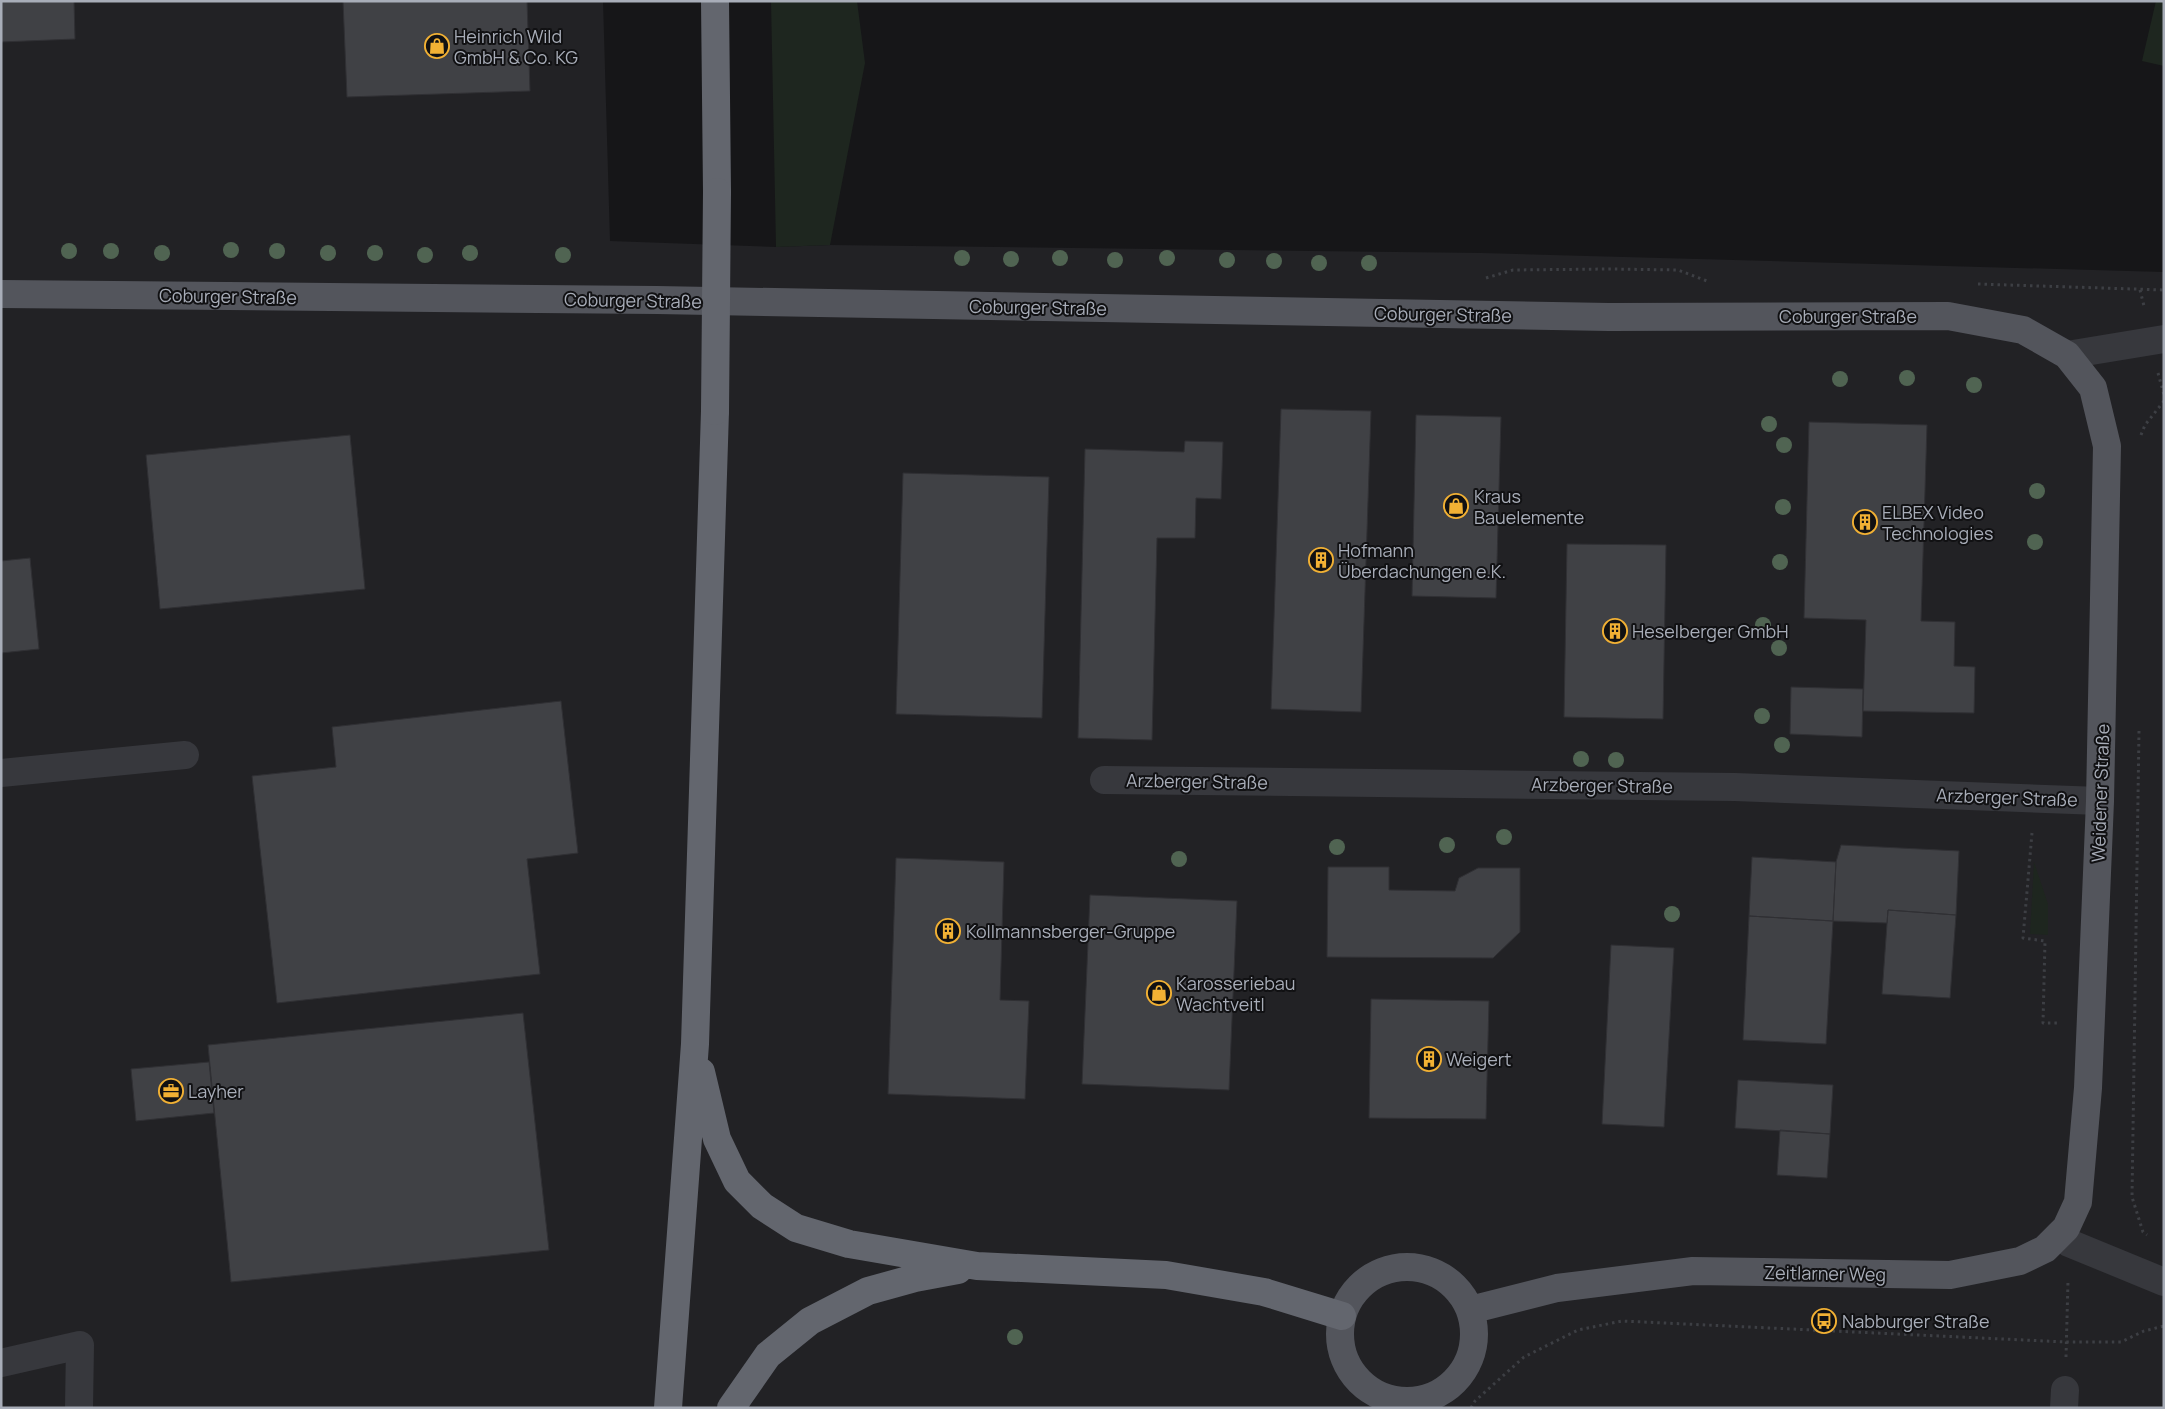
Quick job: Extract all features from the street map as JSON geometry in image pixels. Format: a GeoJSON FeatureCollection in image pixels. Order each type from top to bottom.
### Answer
{"type":"FeatureCollection","features":[{"type":"Feature","properties":{"kind":"highway"},"geometry":{"type":"LineString","coordinates":[[668,1408],[695,1044],[715,411],[717,192],[715,1]]}},
{"type":"Feature","properties":{"kind":"highway"},"geometry":{"type":"LineString","coordinates":[[695,1044],[717,1139],[737,1181],[762,1206],[796,1228],[849,1244],[977,1266],[1166,1275],[1264,1292],[1342,1316]]}},
{"type":"Feature","properties":{"kind":"highway"},"geometry":{"type":"LineString","coordinates":[[731,1408],[768,1355],[810,1321],[868,1291],[915,1278],[977,1266]]}},
{"type":"Feature","properties":{"kind":"main road","name":"Coburger Straße"},"geometry":{"type":"LineString","coordinates":[[1,294],[657,300],[1609,317],[1948,316],[2023,330],[2067,355]]}},
{"type":"Feature","properties":{"kind":"main road","name":"Weidener Straße"},"geometry":{"type":"LineString","coordinates":[[2064,1239],[2066,1228],[2078,1202],[2088,1088],[2100,801],[2106,446],[2093,388],[2067,355]]}},
{"type":"Feature","properties":{"kind":"main road","name":"Zeitlarner Weg"},"geometry":{"type":"LineString","coordinates":[[1470,1310],[1557,1288],[1693,1270],[1950,1275],[2020,1261],[2064,1239]]}},
{"type":"Feature","properties":{"kind":"main road"},"geometry":{"type":"LineString","coordinates":[[1407,1267],[1427,1270],[1445,1278],[1460,1292],[1470,1310],[1474,1330],[1473,1348],[1466,1367],[1455,1382],[1439,1394],[1421,1400],[1402,1405],[1369,1390],[1349,1370],[1341,1350],[1339,1329],[1344,1309],[1354,1292],[1369,1278],[1387,1269],[1407,1267]]}},
{"type":"Feature","properties":{"kind":"street"},"geometry":{"type":"LineString","coordinates":[[2067,355],[2164,339]]}},
{"type":"Feature","properties":{"kind":"street"},"geometry":{"type":"LineString","coordinates":[[1,773],[185,755]]}},
{"type":"Feature","properties":{"kind":"street","name":"Arzberger Straße"},"geometry":{"type":"LineString","coordinates":[[1104,780],[1735,787],[2100,801]]}},
{"type":"Feature","properties":{"kind":"street"},"geometry":{"type":"LineString","coordinates":[[2064,1239],[2164,1282]]}},
{"type":"Feature","properties":{"kind":"street"},"geometry":{"type":"LineString","coordinates":[[1,1363],[80,1345],[79,1408]]}},
{"type":"Feature","properties":{"kind":"path"},"geometry":{"type":"LineString","coordinates":[[2139,441],[2145,425],[2164,400]]}},
{"type":"Feature","properties":{"kind":"path"},"geometry":{"type":"LineString","coordinates":[[2139,725],[2132,1197],[2143,1232],[2150,1237]]}},
{"type":"Feature","properties":{"kind":"path"},"geometry":{"type":"LineString","coordinates":[[2035,798],[2023,938],[2045,941],[2043,1023]]}},
{"type":"Feature","properties":{"kind":"path"},"geometry":{"type":"LineString","coordinates":[[2064,1239],[2065,1399]]}},
{"type":"Feature","properties":{"kind":"path"},"geometry":{"type":"LineString","coordinates":[[1470,1408],[1475,1401],[1524,1357],[1578,1330],[1622,1321],[2066,1342],[2121,1342],[2144,1331],[2164,1326]]}},
{"type":"Feature","properties":{"kind":"shaded area"},"geometry":{"type":"Polygon","coordinates":[[[1,1],[603,1],[610,241],[776,247],[830,245],[1482,253],[2164,272],[2164,1408],[1,1408],[1,1]]]}},
{"type":"Feature","properties":{"kind":"shaded area"},"geometry":{"type":"Polygon","coordinates":[[[771,1],[857,1],[865,63],[830,245],[776,247],[771,1]]]}},
{"type":"Feature","properties":{"kind":"shaded area"},"geometry":{"type":"Polygon","coordinates":[[[2156,1],[2164,1],[2164,66],[2142,61],[2156,1]]]}},
{"type":"Feature","properties":{"kind":"shaded area"},"geometry":{"type":"Polygon","coordinates":[[[2034,862],[2048,904],[2048,935],[2030,934],[2034,862]]]}},
{"type":"Feature","properties":{"kind":"building"},"geometry":{"type":"Polygon","coordinates":[[[1,1],[74,1],[75,39],[1,42],[1,1]]]}},
{"type":"Feature","properties":{"kind":"building","name":"Heinrich Wild GmbH & Co. KG"},"geometry":{"type":"Polygon","coordinates":[[[343,1],[527,1],[530,91],[347,97],[343,1]]]}},
{"type":"Feature","properties":{"kind":"building","name":"Hofmann Überdachungen e.K."},"geometry":{"type":"Polygon","coordinates":[[[1281,409],[1371,411],[1361,712],[1271,709],[1281,409]]]}},
{"type":"Feature","properties":{"kind":"building","name":"Kraus Bauelemente"},"geometry":{"type":"Polygon","coordinates":[[[1416,415],[1501,417],[1496,598],[1412,596],[1416,415]]]}},
{"type":"Feature","properties":{"kind":"building","name":"ELBEX Video Technologies"},"geometry":{"type":"Polygon","coordinates":[[[1809,422],[1927,425],[1921,621],[1955,622],[1954,666],[1975,667],[1974,713],[1863,711],[1866,620],[1804,618],[1809,422]]]}},
{"type":"Feature","properties":{"kind":"building"},"geometry":{"type":"Polygon","coordinates":[[[350,435],[365,589],[160,609],[146,455],[350,435]]]}},
{"type":"Feature","properties":{"kind":"building"},"geometry":{"type":"Polygon","coordinates":[[[1185,441],[1223,442],[1221,499],[1196,498],[1195,538],[1157,538],[1152,740],[1078,738],[1085,449],[1184,452],[1185,441]]]}},
{"type":"Feature","properties":{"kind":"building"},"geometry":{"type":"Polygon","coordinates":[[[903,473],[1049,477],[1042,718],[896,714],[903,473]]]}},
{"type":"Feature","properties":{"kind":"building","name":"Heselberger GmbH"},"geometry":{"type":"Polygon","coordinates":[[[1567,544],[1666,545],[1663,719],[1564,717],[1567,544]]]}},
{"type":"Feature","properties":{"kind":"building"},"geometry":{"type":"Polygon","coordinates":[[[30,558],[39,649],[1,653],[1,561],[30,558]]]}},
{"type":"Feature","properties":{"kind":"building"},"geometry":{"type":"Polygon","coordinates":[[[1791,687],[1863,689],[1862,737],[1790,734],[1791,687]]]}},
{"type":"Feature","properties":{"kind":"building"},"geometry":{"type":"Polygon","coordinates":[[[561,701],[578,853],[527,859],[540,974],[277,1003],[252,776],[336,767],[332,727],[561,701]]]}},
{"type":"Feature","properties":{"kind":"building"},"geometry":{"type":"Polygon","coordinates":[[[1841,845],[1959,851],[1956,915],[1888,910],[1887,923],[1833,921],[1836,862],[1841,845]]]}},
{"type":"Feature","properties":{"kind":"building"},"geometry":{"type":"Polygon","coordinates":[[[1752,857],[1836,862],[1833,921],[1749,916],[1752,857]]]}},
{"type":"Feature","properties":{"kind":"building","name":"Kollmannsberger-Gruppe"},"geometry":{"type":"Polygon","coordinates":[[[896,858],[1004,862],[1000,1000],[1029,1001],[1025,1099],[888,1094],[896,858]]]}},
{"type":"Feature","properties":{"kind":"building"},"geometry":{"type":"Polygon","coordinates":[[[1328,867],[1389,867],[1389,890],[1455,891],[1459,878],[1478,868],[1520,868],[1520,932],[1493,958],[1327,957],[1328,867]]]}},
{"type":"Feature","properties":{"kind":"building","name":"Karosseriebau Wachtveitl"},"geometry":{"type":"Polygon","coordinates":[[[1090,895],[1237,901],[1229,1090],[1082,1084],[1090,895]]]}},
{"type":"Feature","properties":{"kind":"building"},"geometry":{"type":"Polygon","coordinates":[[[1888,910],[1956,915],[1950,998],[1882,994],[1888,910]]]}},
{"type":"Feature","properties":{"kind":"building"},"geometry":{"type":"Polygon","coordinates":[[[1749,916],[1833,921],[1826,1044],[1743,1040],[1749,916]]]}},
{"type":"Feature","properties":{"kind":"building"},"geometry":{"type":"Polygon","coordinates":[[[1611,945],[1674,948],[1664,1127],[1602,1124],[1611,945]]]}},
{"type":"Feature","properties":{"kind":"building","name":"Weigert"},"geometry":{"type":"Polygon","coordinates":[[[1371,999],[1489,1001],[1486,1119],[1369,1118],[1371,999]]]}},
{"type":"Feature","properties":{"kind":"building"},"geometry":{"type":"Polygon","coordinates":[[[523,1013],[549,1250],[231,1282],[208,1045],[523,1013]]]}},
{"type":"Feature","properties":{"kind":"building"},"geometry":{"type":"Polygon","coordinates":[[[209,1062],[214,1113],[136,1121],[131,1069],[209,1062]]]}},
{"type":"Feature","properties":{"kind":"building"},"geometry":{"type":"Polygon","coordinates":[[[1738,1080],[1833,1085],[1830,1134],[1735,1128],[1738,1080]]]}},
{"type":"Feature","properties":{"kind":"building"},"geometry":{"type":"Polygon","coordinates":[[[1780,1130],[1830,1134],[1827,1178],[1777,1175],[1780,1130]]]}},
{"type":"Feature","properties":{"kind":"place","name":"Heinrich Wild GmbH & Co. KG"},"geometry":{"type":"Point","coordinates":[437,46]}},
{"type":"Feature","properties":{"kind":"place","name":"Kraus Bauelemente"},"geometry":{"type":"Point","coordinates":[1456,506]}},
{"type":"Feature","properties":{"kind":"place","name":"ELBEX Video Technologies"},"geometry":{"type":"Point","coordinates":[1865,522]}},
{"type":"Feature","properties":{"kind":"place","name":"Hofmann Überdachungen e.K."},"geometry":{"type":"Point","coordinates":[1321,560]}},
{"type":"Feature","properties":{"kind":"place","name":"Heselberger GmbH"},"geometry":{"type":"Point","coordinates":[1615,631]}},
{"type":"Feature","properties":{"kind":"place","name":"Kollmannsberger-Gruppe"},"geometry":{"type":"Point","coordinates":[948,931]}},
{"type":"Feature","properties":{"kind":"place","name":"Karosseriebau Wachtveitl"},"geometry":{"type":"Point","coordinates":[1159,993]}},
{"type":"Feature","properties":{"kind":"place","name":"Weigert"},"geometry":{"type":"Point","coordinates":[1429,1059]}},
{"type":"Feature","properties":{"kind":"place","name":"Layher"},"geometry":{"type":"Point","coordinates":[171,1091]}},
{"type":"Feature","properties":{"kind":"place","name":"Nabburger Straße"},"geometry":{"type":"Point","coordinates":[1824,1321]}}]}
